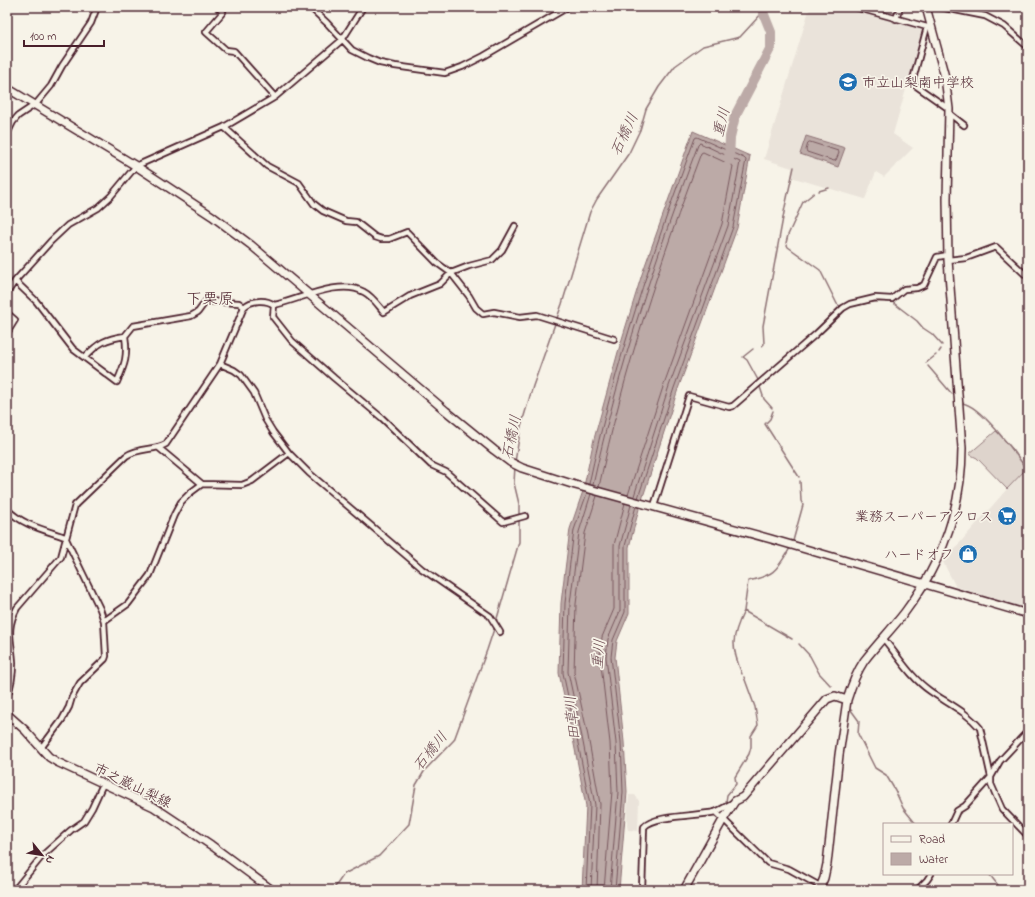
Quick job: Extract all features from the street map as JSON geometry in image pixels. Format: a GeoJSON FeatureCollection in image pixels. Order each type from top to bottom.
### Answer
{"type":"FeatureCollection","features":[{"type":"Feature","properties":{"kind":"street"},"geometry":{"type":"LineString","coordinates":[[7,134],[18,116],[36,104],[51,86],[62,66],[91,23],[97,7]]}},
{"type":"Feature","properties":{"kind":"street"},"geometry":{"type":"LineString","coordinates":[[217,7],[223,12],[206,32],[226,50],[234,51],[275,98]]}},
{"type":"Feature","properties":{"kind":"street"},"geometry":{"type":"LineString","coordinates":[[310,7],[352,50],[380,63],[445,73],[462,67],[484,56],[568,7]]}},
{"type":"Feature","properties":{"kind":"street"},"geometry":{"type":"LineString","coordinates":[[7,293],[15,281],[51,241],[68,225],[98,208],[111,196],[136,166],[224,127],[275,98],[342,40],[362,7]]}},
{"type":"Feature","properties":{"kind":"street"},"geometry":{"type":"LineString","coordinates":[[856,7],[927,27],[912,83],[950,111],[964,125]]}},
{"type":"Feature","properties":{"kind":"street"},"geometry":{"type":"LineString","coordinates":[[896,19],[900,7]]}},
{"type":"Feature","properties":{"kind":"street"},"geometry":{"type":"LineString","coordinates":[[716,812],[724,818],[768,863],[790,869],[822,889],[827,864],[839,755],[847,700],[856,676],[864,662],[916,598],[942,549],[957,500],[961,472],[962,448],[948,258],[947,199],[950,111],[945,77],[926,7]]}},
{"type":"Feature","properties":{"kind":"street"},"geometry":{"type":"LineString","coordinates":[[940,7],[985,16],[1004,26],[1028,48]]}},
{"type":"Feature","properties":{"kind":"street"},"geometry":{"type":"LineString","coordinates":[[7,88],[36,104],[136,166],[212,216],[239,236],[440,406],[510,462],[522,468],[575,485],[654,506],[1028,614]]}},
{"type":"Feature","properties":{"kind":"street"},"geometry":{"type":"LineString","coordinates":[[224,127],[267,166],[298,183],[314,204],[323,211],[346,221],[356,222],[375,237],[382,239],[389,239],[407,232],[438,263],[450,272],[469,296],[476,308],[483,314],[494,312],[520,317],[537,315],[614,339]]}},
{"type":"Feature","properties":{"kind":"street"},"geometry":{"type":"LineString","coordinates":[[7,697],[12,682],[13,663],[9,634],[12,618],[17,608],[61,557],[74,505],[126,456],[132,452],[144,449],[159,448],[173,437],[220,364],[244,307],[247,304],[263,300],[274,304],[337,288],[353,287],[366,292],[384,312],[410,296],[440,284],[450,272],[492,260],[502,250],[515,226]]}},
{"type":"Feature","properties":{"kind":"street"},"geometry":{"type":"LineString","coordinates":[[654,506],[689,396],[730,407],[733,406],[816,334],[843,308],[850,304],[876,298],[892,299],[904,289],[917,288],[924,285],[937,257],[966,258],[996,247],[1028,277]]}},
{"type":"Feature","properties":{"kind":"street"},"geometry":{"type":"LineString","coordinates":[[15,281],[36,301],[74,349],[117,382],[126,364],[127,344],[125,336]]}},
{"type":"Feature","properties":{"kind":"street"},"geometry":{"type":"LineString","coordinates":[[85,357],[102,342],[108,339],[125,336],[133,326],[191,316],[198,312],[206,301],[239,303],[244,307]]}},
{"type":"Feature","properties":{"kind":"street"},"geometry":{"type":"LineString","coordinates":[[274,304],[273,317],[292,341],[382,418],[431,465],[446,472],[503,522],[508,522],[525,516]]}},
{"type":"Feature","properties":{"kind":"street"},"geometry":{"type":"LineString","coordinates":[[7,312],[15,320],[7,333]]}},
{"type":"Feature","properties":{"kind":"street"},"geometry":{"type":"LineString","coordinates":[[220,364],[241,375],[254,393],[265,419],[273,432],[289,453],[309,473],[422,569],[490,616],[500,632]]}},
{"type":"Feature","properties":{"kind":"street"},"geometry":{"type":"LineString","coordinates":[[159,448],[202,484]]}},
{"type":"Feature","properties":{"kind":"street"},"geometry":{"type":"LineString","coordinates":[[104,621],[128,604],[150,575],[174,515],[181,502],[190,493],[202,484],[242,485],[252,481],[289,453]]}},
{"type":"Feature","properties":{"kind":"street"},"geometry":{"type":"LineString","coordinates":[[7,509],[10,513],[28,524],[65,537],[100,609],[104,621],[105,659],[80,683],[62,720],[42,748]]}},
{"type":"Feature","properties":{"kind":"street"},"geometry":{"type":"LineString","coordinates":[[883,638],[918,681],[931,692],[944,699],[975,722],[980,728],[991,777],[991,784],[1002,809],[1028,836]]}},
{"type":"Feature","properties":{"kind":"street"},"geometry":{"type":"LineString","coordinates":[[642,890],[644,827],[647,823],[677,817],[716,812],[743,797],[827,699],[835,696],[847,700]]}},
{"type":"Feature","properties":{"kind":"street","name":"市之蔵山梨線"},"geometry":{"type":"LineString","coordinates":[[7,714],[49,756],[57,762],[154,807],[211,845],[272,890]]}},
{"type":"Feature","properties":{"kind":"street"},"geometry":{"type":"LineString","coordinates":[[951,823],[957,811],[965,806],[991,777],[1000,761],[1028,731]]}},
{"type":"Feature","properties":{"kind":"street"},"geometry":{"type":"LineString","coordinates":[[12,890],[17,887],[43,855],[58,841],[84,821],[103,784]]}},
{"type":"Feature","properties":{"kind":"street"},"geometry":{"type":"LineString","coordinates":[[684,890],[735,801]]}},
{"type":"Feature","properties":{"kind":"street"},"geometry":{"type":"LineString","coordinates":[[917,890],[930,875]]}},
{"type":"Feature","properties":{"kind":"street"},"geometry":{"type":"LineString","coordinates":[[848,890],[856,890]]}},
{"type":"Feature","properties":{"kind":"shaded area","name":"市立山梨南中学校"},"geometry":{"type":"Polygon","coordinates":[[[810,7],[853,7],[927,27],[923,30],[893,134],[913,148],[884,177],[876,172],[865,199],[791,177],[792,168],[764,159],[810,7]]]}},
{"type":"Feature","properties":{"kind":"shaded area"},"geometry":{"type":"Polygon","coordinates":[[[996,431],[1013,449],[1026,469],[1007,489],[977,458],[969,454],[996,431]]]}},
{"type":"Feature","properties":{"kind":"shaded area"},"geometry":{"type":"Polygon","coordinates":[[[1028,467],[1028,609],[956,587],[943,562],[1028,467]]]}},
{"type":"Feature","properties":{"kind":"shaded area"},"geometry":{"type":"Polygon","coordinates":[[[629,795],[635,795],[639,801],[638,831],[628,830],[627,826],[629,795]]]}},
{"type":"Feature","properties":{"kind":"water","name":"田草川"},"geometry":{"type":"Polygon","coordinates":[[[693,131],[750,156],[737,228],[678,389],[639,509],[629,547],[629,613],[617,641],[615,657],[624,742],[627,792],[619,890],[582,890],[586,806],[559,673],[561,603],[570,529],[583,491],[594,439],[618,352],[642,274],[693,131]]]}},
{"type":"Feature","properties":{"kind":"water"},"geometry":{"type":"Polygon","coordinates":[[[806,136],[845,148],[838,167],[800,154],[806,136]]]}},
{"type":"Feature","properties":{"kind":"waterway","name":"重川"},"geometry":{"type":"LineString","coordinates":[[729,160],[730,137],[735,116],[771,47],[771,32],[763,12],[764,7]]}},
{"type":"Feature","properties":{"kind":"waterway","name":"石橋川"},"geometry":{"type":"LineString","coordinates":[[515,462],[521,426],[533,386],[562,304],[590,212],[597,199],[629,153],[640,130],[646,109],[659,87],[675,66],[703,46],[740,37],[763,12]]}},
{"type":"Feature","properties":{"kind":"waterway"},"geometry":{"type":"LineString","coordinates":[[762,346],[764,344],[763,326],[794,167]]}},
{"type":"Feature","properties":{"kind":"waterway"},"geometry":{"type":"LineString","coordinates":[[819,191],[829,188]]}},
{"type":"Feature","properties":{"kind":"waterway"},"geometry":{"type":"LineString","coordinates":[[814,193],[803,202],[788,235],[786,243],[788,247],[820,270],[837,304],[840,306],[843,305]]}},
{"type":"Feature","properties":{"kind":"waterway"},"geometry":{"type":"LineString","coordinates":[[849,307],[872,302],[888,301]]}},
{"type":"Feature","properties":{"kind":"waterway"},"geometry":{"type":"LineString","coordinates":[[891,301],[917,321],[942,345]]}},
{"type":"Feature","properties":{"kind":"waterway"},"geometry":{"type":"LineString","coordinates":[[753,349],[743,357],[747,360],[758,380]]}},
{"type":"Feature","properties":{"kind":"waterway"},"geometry":{"type":"LineString","coordinates":[[926,363],[936,355]]}},
{"type":"Feature","properties":{"kind":"waterway"},"geometry":{"type":"LineString","coordinates":[[928,366],[952,394]]}},
{"type":"Feature","properties":{"kind":"waterway"},"geometry":{"type":"LineString","coordinates":[[760,387],[764,399],[772,408]]}},
{"type":"Feature","properties":{"kind":"waterway"},"geometry":{"type":"LineString","coordinates":[[962,403],[978,412],[987,420],[1005,440],[1025,467],[1028,464]]}},
{"type":"Feature","properties":{"kind":"waterway"},"geometry":{"type":"LineString","coordinates":[[773,411],[770,419],[765,424],[799,477]]}},
{"type":"Feature","properties":{"kind":"waterway","name":"石橋川"},"geometry":{"type":"LineString","coordinates":[[515,466],[514,483],[519,504],[519,516]]}},
{"type":"Feature","properties":{"kind":"waterway"},"geometry":{"type":"LineString","coordinates":[[793,541],[803,505],[801,501],[800,481]]}},
{"type":"Feature","properties":{"kind":"waterway","name":"石橋川"},"geometry":{"type":"LineString","coordinates":[[496,622],[519,542],[519,520]]}},
{"type":"Feature","properties":{"kind":"waterway"},"geometry":{"type":"LineString","coordinates":[[790,548],[774,571],[764,577],[748,581],[744,611],[792,639]]}},
{"type":"Feature","properties":{"kind":"waterway"},"geometry":{"type":"LineString","coordinates":[[742,674],[736,657],[734,642],[737,628],[744,611]]}},
{"type":"Feature","properties":{"kind":"waterway","name":"石橋川"},"geometry":{"type":"LineString","coordinates":[[333,890],[344,874],[379,856],[409,824],[416,785],[425,770],[454,740],[495,626]]}},
{"type":"Feature","properties":{"kind":"waterway"},"geometry":{"type":"LineString","coordinates":[[799,644],[810,656],[819,673],[831,686]]}},
{"type":"Feature","properties":{"kind":"waterway"},"geometry":{"type":"LineString","coordinates":[[726,802],[727,795],[736,784],[735,777],[749,754],[751,747],[751,736],[758,725],[755,707],[744,677]]}},
{"type":"Feature","properties":{"kind":"waterway"},"geometry":{"type":"LineString","coordinates":[[851,710],[859,721],[858,734],[875,768],[886,775],[903,808],[915,823]]}},
{"type":"Feature","properties":{"kind":"waterway"},"geometry":{"type":"LineString","coordinates":[[990,875],[1002,890]]}},
{"type":"Feature","properties":{"kind":"place","name":"市立山梨南中学校"},"geometry":{"type":"Point","coordinates":[848,82]}},
{"type":"Feature","properties":{"kind":"place","name":"業務スーパーアクロス"},"geometry":{"type":"Point","coordinates":[1007,516]}},
{"type":"Feature","properties":{"kind":"place","name":"ハードオフ"},"geometry":{"type":"Point","coordinates":[968,554]}},
{"type":"Feature","properties":{"kind":"district","name":"下栗原"},"geometry":{"type":"Point","coordinates":[210,298]}}]}
